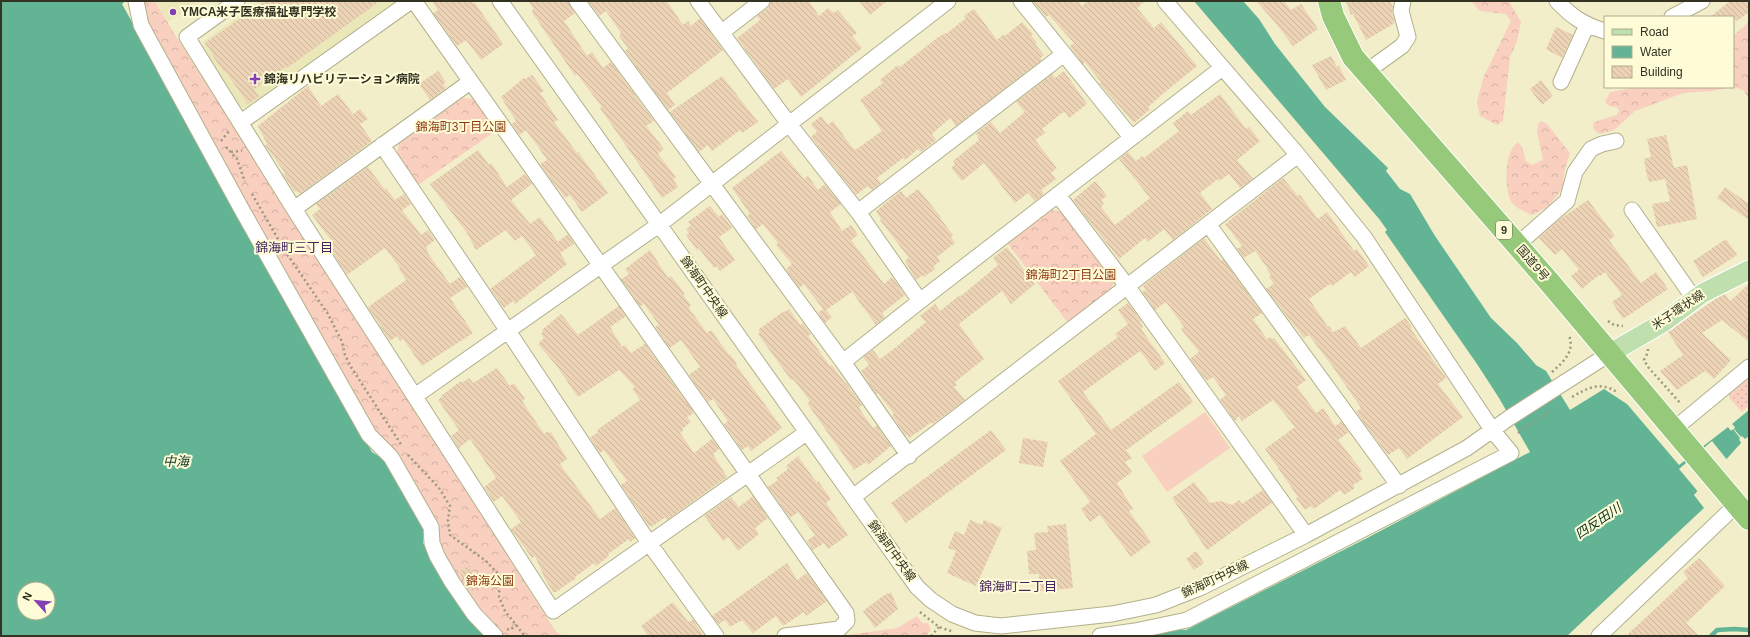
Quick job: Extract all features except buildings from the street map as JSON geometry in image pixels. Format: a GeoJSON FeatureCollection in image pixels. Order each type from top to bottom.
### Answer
{"type":"FeatureCollection","features":[{"type":"Feature","properties":{"kind":"highway","name":"国道9号"},"geometry":{"type":"LineString","coordinates":[[1330,1],[1333,16],[1353,57],[1517,245],[1743,512]]}},
{"type":"Feature","properties":{"kind":"main road","name":"米子環状線"},"geometry":{"type":"LineString","coordinates":[[1609,354],[1664,322],[1703,293],[1749,270]]}},
{"type":"Feature","properties":{"kind":"street"},"geometry":{"type":"LineString","coordinates":[[136,1],[141,25],[239,204],[369,434],[391,457],[431,527],[432,543],[444,569],[474,614],[495,636]]}},
{"type":"Feature","properties":{"kind":"street"},"geometry":{"type":"LineString","coordinates":[[237,1],[187,36],[294,209],[553,611],[806,433]]}},
{"type":"Feature","properties":{"kind":"street"},"geometry":{"type":"LineString","coordinates":[[241,122],[411,1]]}},
{"type":"Feature","properties":{"kind":"street"},"geometry":{"type":"LineString","coordinates":[[414,1],[843,608],[847,618],[846,624],[839,629],[785,636]]}},
{"type":"Feature","properties":{"kind":"street","name":"錦海町中央線"},"geometry":{"type":"LineString","coordinates":[[500,1],[660,224],[806,433],[917,586],[931,600],[952,614],[975,623],[1001,626],[1112,614],[1156,605],[1202,587],[1306,535],[1467,448],[1493,431],[1508,418],[1609,354]]}},
{"type":"Feature","properties":{"kind":"street"},"geometry":{"type":"LineString","coordinates":[[577,1],[843,362],[909,456]]}},
{"type":"Feature","properties":{"kind":"street"},"geometry":{"type":"LineString","coordinates":[[698,1],[789,124],[858,212],[920,301]]}},
{"type":"Feature","properties":{"kind":"street"},"geometry":{"type":"LineString","coordinates":[[722,32],[762,1]]}},
{"type":"Feature","properties":{"kind":"street"},"geometry":{"type":"LineString","coordinates":[[415,396],[660,224],[948,1]]}},
{"type":"Feature","properties":{"kind":"street"},"geometry":{"type":"LineString","coordinates":[[1021,1],[1131,137]]}},
{"type":"Feature","properties":{"kind":"street"},"geometry":{"type":"LineString","coordinates":[[1100,636],[1135,631],[1187,620],[1511,454],[1493,431],[1364,237],[1298,155],[1165,1]]}},
{"type":"Feature","properties":{"kind":"street"},"geometry":{"type":"LineString","coordinates":[[1366,72],[1402,46],[1408,37],[1401,11],[1403,1]]}},
{"type":"Feature","properties":{"kind":"street"},"geometry":{"type":"LineString","coordinates":[[1557,1],[1571,15],[1587,25],[1604,31]]}},
{"type":"Feature","properties":{"kind":"street"},"geometry":{"type":"LineString","coordinates":[[1674,16],[1702,1]]}},
{"type":"Feature","properties":{"kind":"street"},"geometry":{"type":"LineString","coordinates":[[1561,82],[1587,25]]}},
{"type":"Feature","properties":{"kind":"street"},"geometry":{"type":"LineString","coordinates":[[858,212],[1064,54]]}},
{"type":"Feature","properties":{"kind":"street"},"geometry":{"type":"LineString","coordinates":[[843,362],[1131,137],[1222,68]]}},
{"type":"Feature","properties":{"kind":"street"},"geometry":{"type":"LineString","coordinates":[[294,209],[470,82]]}},
{"type":"Feature","properties":{"kind":"street"},"geometry":{"type":"LineString","coordinates":[[1517,245],[1567,201],[1575,172],[1591,149],[1602,144],[1616,141]]}},
{"type":"Feature","properties":{"kind":"street"},"geometry":{"type":"LineString","coordinates":[[382,145],[649,543],[716,636]]}},
{"type":"Feature","properties":{"kind":"street"},"geometry":{"type":"LineString","coordinates":[[853,497],[909,456],[1298,155]]}},
{"type":"Feature","properties":{"kind":"street"},"geometry":{"type":"LineString","coordinates":[[1058,195],[1127,286],[1306,535]]}},
{"type":"Feature","properties":{"kind":"street"},"geometry":{"type":"LineString","coordinates":[[1632,210],[1695,300]]}},
{"type":"Feature","properties":{"kind":"street"},"geometry":{"type":"LineString","coordinates":[[1208,224],[1399,486]]}},
{"type":"Feature","properties":{"kind":"street"},"geometry":{"type":"LineString","coordinates":[[1673,430],[1749,367]]}},
{"type":"Feature","properties":{"kind":"street"},"geometry":{"type":"LineString","coordinates":[[1599,636],[1743,512]]}},
{"type":"Feature","properties":{"kind":"path"},"geometry":{"type":"LineString","coordinates":[[217,136],[237,159],[245,183]]}},
{"type":"Feature","properties":{"kind":"path"},"geometry":{"type":"LineString","coordinates":[[249,190],[285,251],[328,314],[342,342],[345,355],[351,367],[408,455],[439,488],[450,506],[448,520],[450,535],[486,561],[500,576],[499,597],[505,611],[527,636]]}},
{"type":"Feature","properties":{"kind":"path"},"geometry":{"type":"LineString","coordinates":[[1604,319],[1614,325],[1626,326]]}},
{"type":"Feature","properties":{"kind":"path"},"geometry":{"type":"LineString","coordinates":[[1571,348],[1576,343]]}},
{"type":"Feature","properties":{"kind":"path"},"geometry":{"type":"LineString","coordinates":[[1647,347],[1648,352],[1644,360],[1681,404]]}},
{"type":"Feature","properties":{"kind":"path"},"geometry":{"type":"LineString","coordinates":[[1567,357],[1571,363]]}},
{"type":"Feature","properties":{"kind":"path"},"geometry":{"type":"LineString","coordinates":[[1566,400],[1589,387],[1602,385],[1618,392]]}},
{"type":"Feature","properties":{"kind":"path"},"geometry":{"type":"LineString","coordinates":[[1518,433],[1554,408]]}},
{"type":"Feature","properties":{"kind":"path"},"geometry":{"type":"LineString","coordinates":[[931,636],[939,627]]}},
{"type":"Feature","properties":{"kind":"shaded area","name":"YMCA米子医療福祉専門学校"},"geometry":{"type":"Polygon","coordinates":[[[156,1],[198,1],[168,22],[156,1]]]}},
{"type":"Feature","properties":{"kind":"shaded area","name":"錦海リハビリテーション病院"},"geometry":{"type":"Polygon","coordinates":[[[260,1],[398,1],[397,4],[249,108],[237,107],[202,52],[204,41],[260,1]]]}},
{"type":"Feature","properties":{"kind":"green space","name":"錦海公園"},"geometry":{"type":"Polygon","coordinates":[[[139,1],[155,1],[175,35],[556,632],[564,636],[501,636],[475,609],[372,430],[147,28],[139,1]]]}},
{"type":"Feature","properties":{"kind":"green space"},"geometry":{"type":"Polygon","coordinates":[[[1471,1],[1509,1],[1521,22],[1517,41],[1510,57],[1503,121],[1497,125],[1480,116],[1477,101],[1484,76],[1511,21],[1506,14],[1480,11],[1471,1]]]}},
{"type":"Feature","properties":{"kind":"green space"},"geometry":{"type":"Polygon","coordinates":[[[1749,22],[1749,98],[1743,90],[1734,87],[1734,35],[1749,22]]]}},
{"type":"Feature","properties":{"kind":"green space"},"geometry":{"type":"Polygon","coordinates":[[[1632,88],[1728,88],[1712,91],[1683,93],[1635,111],[1614,130],[1600,134],[1593,128],[1594,122],[1617,115],[1619,111],[1617,107],[1609,106],[1605,102],[1610,92],[1632,88]]]}},
{"type":"Feature","properties":{"kind":"green space","name":"錦海町3丁目公園"},"geometry":{"type":"Polygon","coordinates":[[[463,98],[474,99],[497,130],[418,185],[397,154],[399,144],[463,98]]]}},
{"type":"Feature","properties":{"kind":"green space"},"geometry":{"type":"Polygon","coordinates":[[[1542,121],[1547,124],[1570,153],[1565,169],[1562,189],[1548,207],[1532,215],[1524,212],[1513,204],[1508,193],[1506,177],[1510,154],[1513,147],[1518,142],[1522,147],[1526,161],[1532,165],[1543,160],[1537,132],[1538,124],[1542,121]]]}},
{"type":"Feature","properties":{"kind":"green space","name":"錦海町2丁目公園"},"geometry":{"type":"Polygon","coordinates":[[[1051,210],[1061,212],[1113,279],[1112,289],[1068,323],[1008,244],[1051,210]]]}},
{"type":"Feature","properties":{"kind":"green space"},"geometry":{"type":"Polygon","coordinates":[[[1749,377],[1749,405],[1742,412],[1730,399],[1729,395],[1749,377]]]}},
{"type":"Feature","properties":{"kind":"green space"},"geometry":{"type":"Polygon","coordinates":[[[1205,412],[1230,448],[1167,492],[1142,456],[1205,412]]]}},
{"type":"Feature","properties":{"kind":"green space"},"geometry":{"type":"Polygon","coordinates":[[[917,616],[922,623],[928,623],[931,630],[926,636],[840,636],[897,628],[917,616]]]}},
{"type":"Feature","properties":{"kind":"water","name":"中海"},"geometry":{"type":"Polygon","coordinates":[[[1,1],[125,1],[122,4],[372,452],[388,462],[427,531],[423,537],[423,543],[488,636],[1,636],[1,1]]]}},
{"type":"Feature","properties":{"kind":"water","name":"四反田川"},"geometry":{"type":"Polygon","coordinates":[[[1194,1],[1243,1],[1259,19],[1275,44],[1325,107],[1388,168],[1386,171],[1400,189],[1410,194],[1435,236],[1491,318],[1517,343],[1536,365],[1546,371],[1570,410],[1604,389],[1627,404],[1679,465],[1728,427],[1731,431],[1733,429],[1740,438],[1741,443],[1694,495],[1704,508],[1567,636],[1135,636],[1177,629],[1186,630],[1369,537],[1530,452],[1499,398],[1385,232],[1387,230],[1380,220],[1194,1]]]}},
{"type":"Feature","properties":{"kind":"water"},"geometry":{"type":"Polygon","coordinates":[[[1749,410],[1749,436],[1745,439],[1742,436],[1741,437],[1734,429],[1735,427],[1732,424],[1749,410]]]}},
{"type":"Feature","properties":{"kind":"pier"},"geometry":{"type":"Polygon","coordinates":[[[1712,441],[1728,461],[1699,493],[1679,469],[1712,441]]]}},
{"type":"Feature","properties":{"kind":"waterway"},"geometry":{"type":"LineString","coordinates":[[1711,636],[1717,630],[1749,630]]}},
{"type":"Feature","properties":{"kind":"place","name":"YMCA米子医療福祉専門学校"},"geometry":{"type":"Point","coordinates":[173,12]}},
{"type":"Feature","properties":{"kind":"place","name":"錦海リハビリテーション病院"},"geometry":{"type":"Point","coordinates":[255,79]}},
{"type":"Feature","properties":{"kind":"district","name":"錦海町三丁目"},"geometry":{"type":"Point","coordinates":[294,247]}},
{"type":"Feature","properties":{"kind":"district","name":"錦海町二丁目"},"geometry":{"type":"Point","coordinates":[1018,586]}}]}
